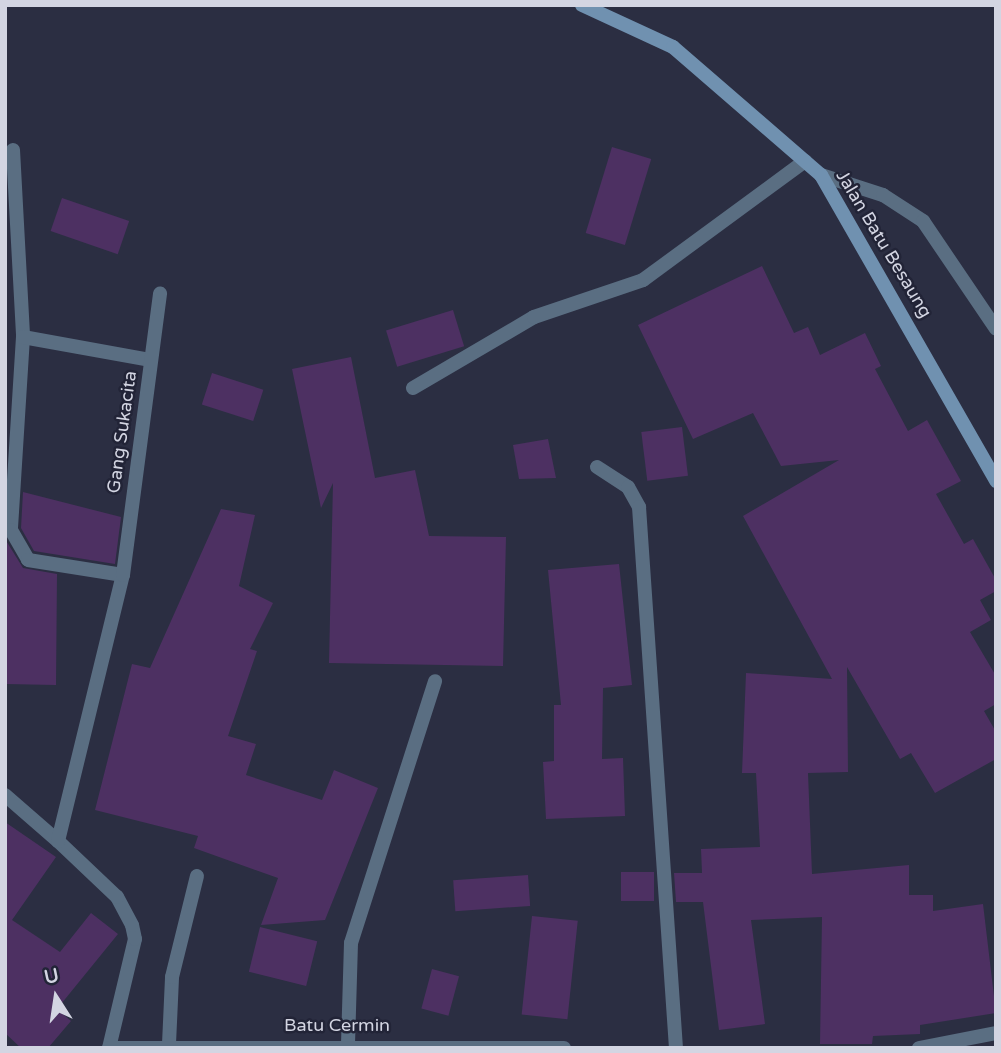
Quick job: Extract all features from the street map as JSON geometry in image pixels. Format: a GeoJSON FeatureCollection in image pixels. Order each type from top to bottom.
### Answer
{"type":"FeatureCollection","features":[{"type":"Feature","properties":{"kind":"street","name":"Jalan Batu Besaung"},"geometry":{"type":"LineString","coordinates":[[582,5],[673,47],[821,175],[996,481]]}},
{"type":"Feature","properties":{"kind":"street"},"geometry":{"type":"LineString","coordinates":[[13,149],[23,337],[11,530],[17,549],[28,561],[123,575]]}},
{"type":"Feature","properties":{"kind":"street"},"geometry":{"type":"LineString","coordinates":[[413,388],[534,317],[643,280],[805,161]]}},
{"type":"Feature","properties":{"kind":"street"},"geometry":{"type":"LineString","coordinates":[[821,175],[883,195],[923,221],[996,329]]}},
{"type":"Feature","properties":{"kind":"street","name":"Gang Sukacita"},"geometry":{"type":"LineString","coordinates":[[58,841],[123,575],[160,293]]}},
{"type":"Feature","properties":{"kind":"street"},"geometry":{"type":"LineString","coordinates":[[23,337],[151,360]]}},
{"type":"Feature","properties":{"kind":"street"},"geometry":{"type":"LineString","coordinates":[[597,467],[628,486],[639,507],[676,1048]]}},
{"type":"Feature","properties":{"kind":"street"},"geometry":{"type":"LineString","coordinates":[[348,1044],[351,943],[435,681]]}},
{"type":"Feature","properties":{"kind":"street"},"geometry":{"type":"LineString","coordinates":[[5,795],[117,897],[132,926],[135,939],[109,1048]]}},
{"type":"Feature","properties":{"kind":"street"},"geometry":{"type":"LineString","coordinates":[[169,1044],[172,977],[197,876]]}},
{"type":"Feature","properties":{"kind":"street"},"geometry":{"type":"LineString","coordinates":[[923,1047],[996,1033]]}},
{"type":"Feature","properties":{"kind":"street","name":"Batu Cermin"},"geometry":{"type":"LineString","coordinates":[[109,1048],[169,1044],[348,1044],[564,1048]]}},
{"type":"Feature","properties":{"kind":"building"},"geometry":{"type":"Polygon","coordinates":[[[612,147],[651,159],[625,245],[586,233],[612,147]]]}},
{"type":"Feature","properties":{"kind":"building"},"geometry":{"type":"Polygon","coordinates":[[[62,198],[129,221],[118,254],[51,231],[62,198]]]}},
{"type":"Feature","properties":{"kind":"building"},"geometry":{"type":"Polygon","coordinates":[[[762,266],[794,333],[808,327],[820,355],[865,333],[881,366],[875,369],[908,431],[927,420],[961,481],[936,494],[964,544],[973,539],[996,580],[996,591],[980,600],[991,620],[970,632],[996,676],[996,704],[984,711],[996,732],[996,759],[935,793],[911,753],[900,759],[847,667],[848,772],[808,773],[812,874],[909,865],[909,895],[933,895],[933,911],[983,904],[996,1013],[920,1025],[920,1034],[873,1036],[872,1044],[820,1044],[822,917],[751,920],[765,1024],[719,1030],[703,902],[676,902],[674,873],[702,873],[701,849],[760,847],[756,773],[742,773],[746,673],[832,679],[743,516],[839,460],[781,466],[753,413],[693,439],[638,325],[762,266]]]}},
{"type":"Feature","properties":{"kind":"building"},"geometry":{"type":"Polygon","coordinates":[[[453,310],[464,346],[397,367],[386,330],[453,310]]]}},
{"type":"Feature","properties":{"kind":"building"},"geometry":{"type":"Polygon","coordinates":[[[351,357],[375,478],[415,470],[429,536],[506,537],[503,666],[329,663],[333,483],[321,508],[292,369],[351,357]]]}},
{"type":"Feature","properties":{"kind":"building"},"geometry":{"type":"Polygon","coordinates":[[[212,373],[263,390],[253,421],[202,404],[212,373]]]}},
{"type":"Feature","properties":{"kind":"building"},"geometry":{"type":"Polygon","coordinates":[[[682,427],[688,476],[647,481],[641,432],[682,427]]]}},
{"type":"Feature","properties":{"kind":"building"},"geometry":{"type":"Polygon","coordinates":[[[548,439],[556,478],[519,479],[513,445],[548,439]]]}},
{"type":"Feature","properties":{"kind":"building"},"geometry":{"type":"Polygon","coordinates":[[[23,492],[121,517],[115,564],[34,551],[21,528],[23,492]]]}},
{"type":"Feature","properties":{"kind":"building"},"geometry":{"type":"Polygon","coordinates":[[[221,509],[255,515],[239,586],[273,603],[250,649],[257,651],[228,736],[256,744],[246,775],[322,800],[334,770],[378,788],[325,920],[261,925],[278,878],[194,848],[198,836],[95,810],[132,664],[150,668],[221,509]]]}},
{"type":"Feature","properties":{"kind":"building"},"geometry":{"type":"Polygon","coordinates":[[[5,539],[23,568],[57,574],[56,685],[5,684],[5,539]]]}},
{"type":"Feature","properties":{"kind":"building"},"geometry":{"type":"Polygon","coordinates":[[[619,564],[632,685],[603,688],[602,759],[623,758],[625,816],[546,819],[543,762],[554,761],[554,705],[561,705],[548,570],[619,564]]]}},
{"type":"Feature","properties":{"kind":"building"},"geometry":{"type":"Polygon","coordinates":[[[5,822],[56,857],[12,920],[60,952],[91,913],[118,934],[57,1009],[71,1021],[48,1048],[21,1048],[5,1033],[5,822]]]}},
{"type":"Feature","properties":{"kind":"building"},"geometry":{"type":"Polygon","coordinates":[[[621,872],[654,872],[654,901],[621,901],[621,872]]]}},
{"type":"Feature","properties":{"kind":"building"},"geometry":{"type":"Polygon","coordinates":[[[528,875],[530,906],[455,911],[453,880],[528,875]]]}},
{"type":"Feature","properties":{"kind":"building"},"geometry":{"type":"Polygon","coordinates":[[[532,916],[578,921],[567,1019],[522,1014],[532,916]]]}},
{"type":"Feature","properties":{"kind":"building"},"geometry":{"type":"Polygon","coordinates":[[[260,927],[317,941],[306,986],[249,972],[260,927]]]}},
{"type":"Feature","properties":{"kind":"building"},"geometry":{"type":"Polygon","coordinates":[[[432,969],[459,976],[448,1016],[421,1009],[432,969]]]}}]}
